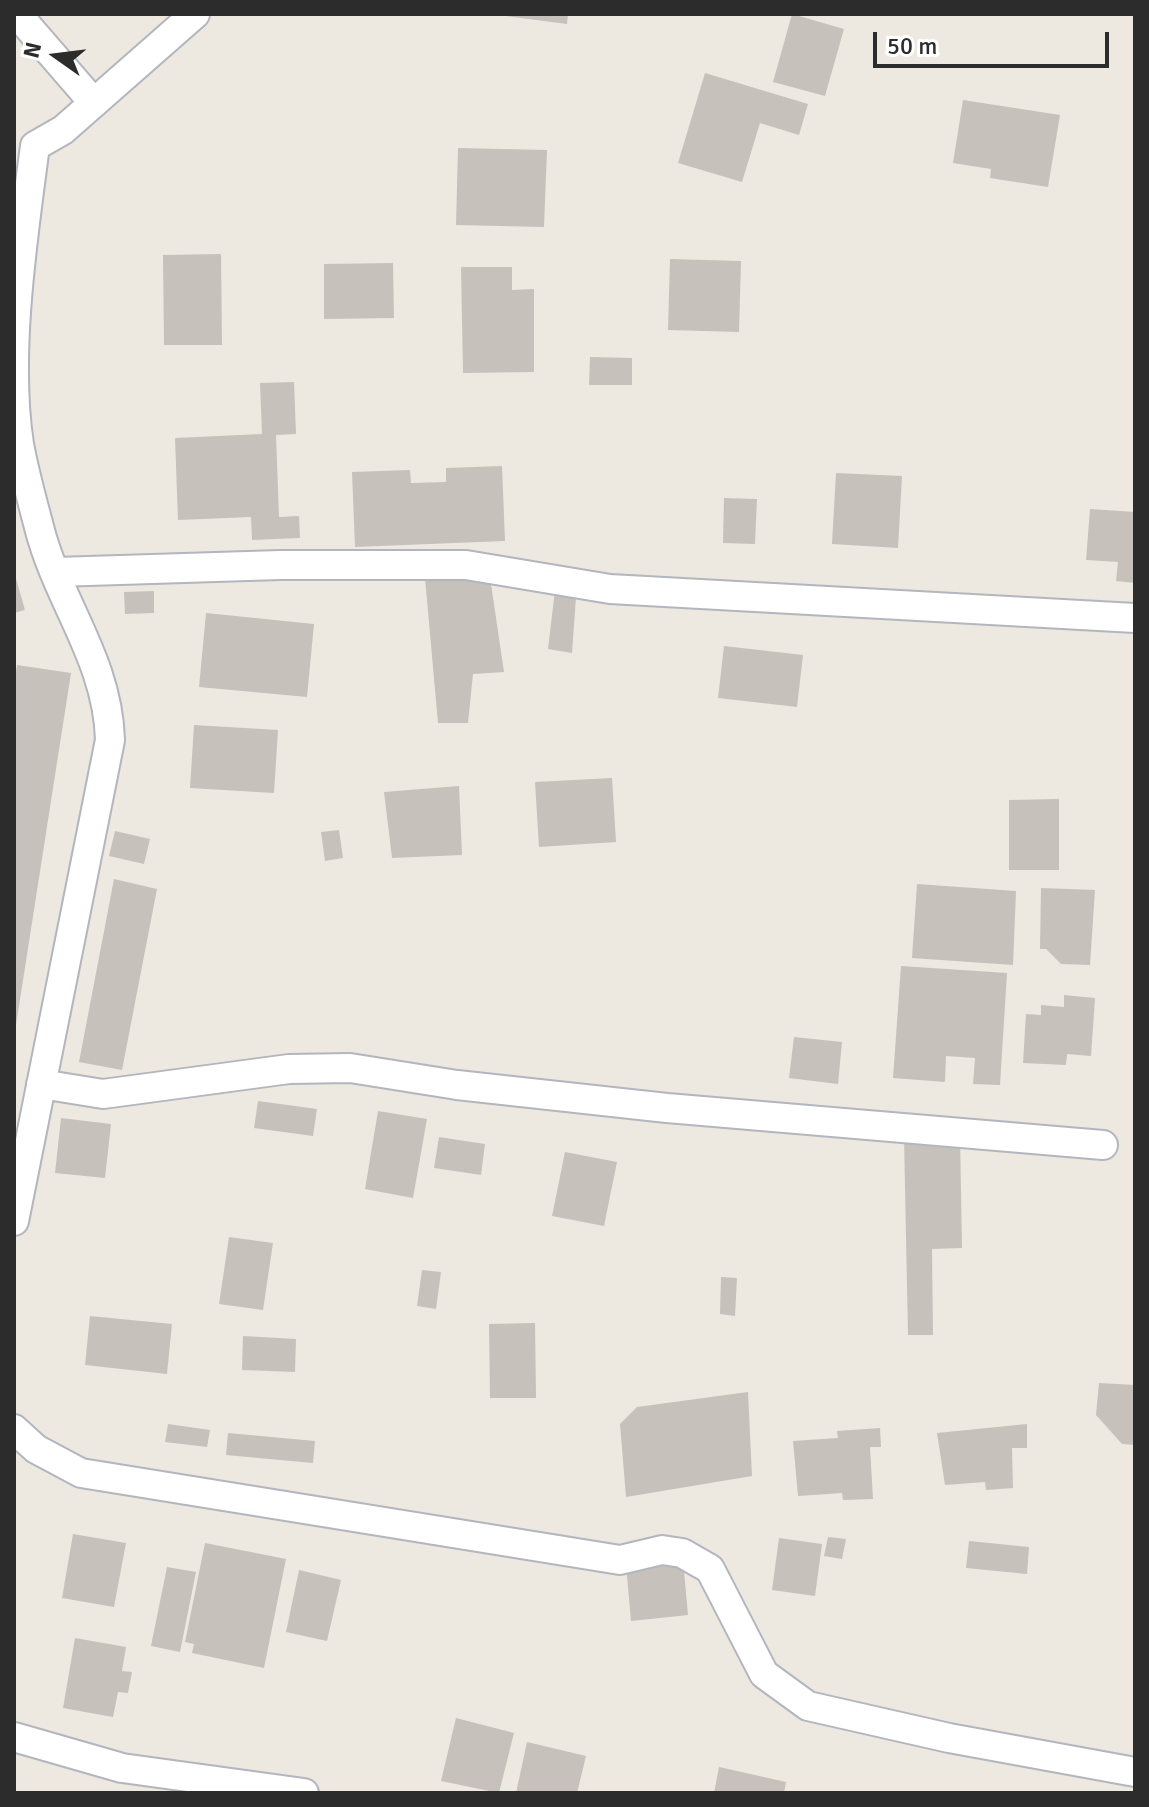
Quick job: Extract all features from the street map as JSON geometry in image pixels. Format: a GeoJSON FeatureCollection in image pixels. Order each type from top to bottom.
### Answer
{"type":"FeatureCollection","features":[{"type":"Feature","properties":{"kind":"street"},"geometry":{"type":"LineString","coordinates":[[17,14],[94,103]]}},
{"type":"Feature","properties":{"kind":"street"},"geometry":{"type":"LineString","coordinates":[[14,1221],[110,740],[109,707],[100,673],[40,531],[18,428],[15,366],[24,229],[24,152],[63,130],[195,14]]}},
{"type":"Feature","properties":{"kind":"street"},"geometry":{"type":"LineString","coordinates":[[56,572],[280,565],[466,565],[610,589],[1135,618]]}},
{"type":"Feature","properties":{"kind":"street"},"geometry":{"type":"LineString","coordinates":[[41,1084],[103,1094],[289,1069],[350,1068],[457,1085],[667,1108],[1103,1145]]}},
{"type":"Feature","properties":{"kind":"street"},"geometry":{"type":"LineString","coordinates":[[14,1429],[36,1449],[81,1473],[620,1560],[662,1550],[682,1553],[710,1569],[764,1674],[808,1706],[949,1738],[1135,1772]]}},
{"type":"Feature","properties":{"kind":"street"},"geometry":{"type":"LineString","coordinates":[[14,1737],[194,1785],[304,1793]]}},
{"type":"Feature","properties":{"kind":"building"},"geometry":{"type":"Polygon","coordinates":[[[490,14],[568,14],[567,24],[490,14]]]}},
{"type":"Feature","properties":{"kind":"building"},"geometry":{"type":"Polygon","coordinates":[[[792,14],[844,29],[825,96],[773,82],[792,14]]]}},
{"type":"Feature","properties":{"kind":"building"},"geometry":{"type":"Polygon","coordinates":[[[705,73],[808,104],[799,135],[760,123],[742,182],[678,163],[705,73]]]}},
{"type":"Feature","properties":{"kind":"building"},"geometry":{"type":"Polygon","coordinates":[[[963,100],[1060,115],[1048,187],[990,178],[991,169],[953,163],[963,100]]]}},
{"type":"Feature","properties":{"kind":"building"},"geometry":{"type":"Polygon","coordinates":[[[458,148],[547,150],[544,227],[456,225],[458,148]]]}},
{"type":"Feature","properties":{"kind":"building"},"geometry":{"type":"Polygon","coordinates":[[[221,254],[222,345],[164,345],[163,255],[221,254]]]}},
{"type":"Feature","properties":{"kind":"building"},"geometry":{"type":"Polygon","coordinates":[[[670,259],[741,261],[739,332],[668,330],[670,259]]]}},
{"type":"Feature","properties":{"kind":"building"},"geometry":{"type":"Polygon","coordinates":[[[393,263],[394,318],[324,319],[324,264],[393,263]]]}},
{"type":"Feature","properties":{"kind":"building"},"geometry":{"type":"Polygon","coordinates":[[[461,267],[512,267],[512,290],[534,289],[534,372],[463,373],[461,267]]]}},
{"type":"Feature","properties":{"kind":"building"},"geometry":{"type":"Polygon","coordinates":[[[590,357],[632,358],[632,385],[589,385],[590,357]]]}},
{"type":"Feature","properties":{"kind":"building"},"geometry":{"type":"Polygon","coordinates":[[[294,382],[296,434],[276,435],[279,517],[299,516],[300,538],[252,540],[251,517],[178,520],[175,438],[262,434],[260,383],[294,382]]]}},
{"type":"Feature","properties":{"kind":"building"},"geometry":{"type":"Polygon","coordinates":[[[502,466],[505,541],[355,547],[352,472],[410,470],[411,483],[446,482],[446,468],[502,466]]]}},
{"type":"Feature","properties":{"kind":"building"},"geometry":{"type":"Polygon","coordinates":[[[836,473],[902,476],[898,548],[832,544],[836,473]]]}},
{"type":"Feature","properties":{"kind":"building"},"geometry":{"type":"Polygon","coordinates":[[[724,498],[757,499],[755,544],[723,543],[724,498]]]}},
{"type":"Feature","properties":{"kind":"building"},"geometry":{"type":"Polygon","coordinates":[[[1090,509],[1135,512],[1135,583],[1116,581],[1118,562],[1086,560],[1090,509]]]}},
{"type":"Feature","properties":{"kind":"building"},"geometry":{"type":"Polygon","coordinates":[[[14,576],[25,610],[14,613],[14,576]]]}},
{"type":"Feature","properties":{"kind":"building"},"geometry":{"type":"Polygon","coordinates":[[[490,577],[504,672],[473,674],[468,723],[438,723],[425,578],[490,577]]]}},
{"type":"Feature","properties":{"kind":"building"},"geometry":{"type":"Polygon","coordinates":[[[555,590],[576,597],[572,653],[548,649],[555,590]]]}},
{"type":"Feature","properties":{"kind":"building"},"geometry":{"type":"Polygon","coordinates":[[[154,591],[154,613],[125,614],[124,592],[154,591]]]}},
{"type":"Feature","properties":{"kind":"building"},"geometry":{"type":"Polygon","coordinates":[[[206,613],[314,624],[307,697],[199,687],[206,613]]]}},
{"type":"Feature","properties":{"kind":"building"},"geometry":{"type":"Polygon","coordinates":[[[724,646],[803,655],[797,707],[718,698],[724,646]]]}},
{"type":"Feature","properties":{"kind":"building"},"geometry":{"type":"Polygon","coordinates":[[[17,665],[71,673],[16,1025],[14,686],[17,665]]]}},
{"type":"Feature","properties":{"kind":"building"},"geometry":{"type":"Polygon","coordinates":[[[194,725],[278,730],[274,793],[190,788],[194,725]]]}},
{"type":"Feature","properties":{"kind":"building"},"geometry":{"type":"Polygon","coordinates":[[[612,778],[616,842],[539,847],[535,782],[612,778]]]}},
{"type":"Feature","properties":{"kind":"building"},"geometry":{"type":"Polygon","coordinates":[[[459,786],[462,855],[392,858],[384,792],[459,786]]]}},
{"type":"Feature","properties":{"kind":"building"},"geometry":{"type":"Polygon","coordinates":[[[1059,799],[1059,870],[1009,870],[1009,800],[1059,799]]]}},
{"type":"Feature","properties":{"kind":"building"},"geometry":{"type":"Polygon","coordinates":[[[339,830],[343,858],[325,861],[321,832],[339,830]]]}},
{"type":"Feature","properties":{"kind":"building"},"geometry":{"type":"Polygon","coordinates":[[[115,831],[150,839],[144,864],[109,856],[115,831]]]}},
{"type":"Feature","properties":{"kind":"building"},"geometry":{"type":"Polygon","coordinates":[[[114,879],[157,889],[122,1070],[79,1062],[114,879]]]}},
{"type":"Feature","properties":{"kind":"building"},"geometry":{"type":"Polygon","coordinates":[[[917,884],[1016,891],[1013,965],[912,958],[917,884]]]}},
{"type":"Feature","properties":{"kind":"building"},"geometry":{"type":"Polygon","coordinates":[[[1041,888],[1095,890],[1090,965],[1061,964],[1046,949],[1040,949],[1041,888]]]}},
{"type":"Feature","properties":{"kind":"building"},"geometry":{"type":"Polygon","coordinates":[[[901,966],[1007,973],[1000,1085],[973,1084],[975,1058],[946,1056],[945,1082],[893,1078],[901,966]]]}},
{"type":"Feature","properties":{"kind":"building"},"geometry":{"type":"Polygon","coordinates":[[[1064,995],[1095,998],[1091,1056],[1067,1054],[1066,1065],[1023,1063],[1026,1014],[1041,1015],[1041,1005],[1064,1007],[1064,995]]]}},
{"type":"Feature","properties":{"kind":"building"},"geometry":{"type":"Polygon","coordinates":[[[794,1037],[842,1042],[838,1084],[789,1078],[794,1037]]]}},
{"type":"Feature","properties":{"kind":"building"},"geometry":{"type":"Polygon","coordinates":[[[258,1101],[317,1109],[313,1136],[254,1128],[258,1101]]]}},
{"type":"Feature","properties":{"kind":"building"},"geometry":{"type":"Polygon","coordinates":[[[378,1111],[427,1119],[413,1198],[365,1189],[378,1111]]]}},
{"type":"Feature","properties":{"kind":"building"},"geometry":{"type":"Polygon","coordinates":[[[61,1118],[111,1124],[105,1178],[55,1173],[61,1118]]]}},
{"type":"Feature","properties":{"kind":"building"},"geometry":{"type":"Polygon","coordinates":[[[960,1135],[962,1248],[932,1249],[933,1335],[908,1335],[904,1137],[960,1135]]]}},
{"type":"Feature","properties":{"kind":"building"},"geometry":{"type":"Polygon","coordinates":[[[439,1137],[485,1144],[481,1175],[434,1168],[439,1137]]]}},
{"type":"Feature","properties":{"kind":"building"},"geometry":{"type":"Polygon","coordinates":[[[565,1152],[617,1162],[604,1226],[552,1216],[565,1152]]]}},
{"type":"Feature","properties":{"kind":"building"},"geometry":{"type":"Polygon","coordinates":[[[229,1237],[273,1243],[263,1310],[219,1304],[229,1237]]]}},
{"type":"Feature","properties":{"kind":"building"},"geometry":{"type":"Polygon","coordinates":[[[422,1270],[441,1272],[436,1309],[417,1306],[422,1270]]]}},
{"type":"Feature","properties":{"kind":"building"},"geometry":{"type":"Polygon","coordinates":[[[721,1277],[737,1278],[735,1316],[720,1314],[721,1277]]]}},
{"type":"Feature","properties":{"kind":"building"},"geometry":{"type":"Polygon","coordinates":[[[90,1316],[172,1324],[167,1374],[85,1365],[90,1316]]]}},
{"type":"Feature","properties":{"kind":"building"},"geometry":{"type":"Polygon","coordinates":[[[535,1323],[536,1398],[490,1398],[489,1324],[535,1323]]]}},
{"type":"Feature","properties":{"kind":"building"},"geometry":{"type":"Polygon","coordinates":[[[243,1336],[296,1339],[295,1372],[242,1370],[243,1336]]]}},
{"type":"Feature","properties":{"kind":"building"},"geometry":{"type":"Polygon","coordinates":[[[1099,1383],[1135,1385],[1135,1445],[1122,1444],[1096,1415],[1099,1383]]]}},
{"type":"Feature","properties":{"kind":"building"},"geometry":{"type":"Polygon","coordinates":[[[748,1392],[752,1476],[626,1497],[620,1424],[637,1407],[748,1392]]]}},
{"type":"Feature","properties":{"kind":"building"},"geometry":{"type":"Polygon","coordinates":[[[168,1424],[210,1430],[207,1447],[165,1442],[168,1424]]]}},
{"type":"Feature","properties":{"kind":"building"},"geometry":{"type":"Polygon","coordinates":[[[1027,1424],[1027,1448],[1012,1448],[1013,1488],[986,1490],[985,1482],[945,1485],[937,1433],[1027,1424]]]}},
{"type":"Feature","properties":{"kind":"building"},"geometry":{"type":"Polygon","coordinates":[[[880,1428],[881,1447],[870,1447],[873,1499],[843,1500],[842,1493],[798,1496],[793,1441],[838,1438],[837,1431],[880,1428]]]}},
{"type":"Feature","properties":{"kind":"building"},"geometry":{"type":"Polygon","coordinates":[[[228,1433],[315,1441],[313,1463],[226,1455],[228,1433]]]}},
{"type":"Feature","properties":{"kind":"building"},"geometry":{"type":"Polygon","coordinates":[[[73,1534],[126,1543],[114,1607],[62,1598],[73,1534]]]}},
{"type":"Feature","properties":{"kind":"building"},"geometry":{"type":"Polygon","coordinates":[[[828,1537],[846,1539],[842,1559],[824,1556],[828,1537]]]}},
{"type":"Feature","properties":{"kind":"building"},"geometry":{"type":"Polygon","coordinates":[[[779,1538],[822,1544],[815,1596],[772,1590],[779,1538]]]}},
{"type":"Feature","properties":{"kind":"building"},"geometry":{"type":"Polygon","coordinates":[[[969,1541],[1029,1547],[1027,1574],[966,1568],[969,1541]]]}},
{"type":"Feature","properties":{"kind":"building"},"geometry":{"type":"Polygon","coordinates":[[[205,1543],[286,1559],[264,1668],[192,1653],[194,1644],[185,1642],[205,1543]]]}},
{"type":"Feature","properties":{"kind":"building"},"geometry":{"type":"Polygon","coordinates":[[[683,1560],[688,1615],[631,1621],[626,1565],[683,1560]]]}},
{"type":"Feature","properties":{"kind":"building"},"geometry":{"type":"Polygon","coordinates":[[[167,1567],[196,1572],[180,1652],[151,1646],[167,1567]]]}},
{"type":"Feature","properties":{"kind":"building"},"geometry":{"type":"Polygon","coordinates":[[[299,1570],[341,1580],[327,1641],[286,1632],[299,1570]]]}},
{"type":"Feature","properties":{"kind":"building"},"geometry":{"type":"Polygon","coordinates":[[[75,1638],[126,1647],[122,1671],[132,1672],[128,1693],[118,1692],[113,1717],[63,1708],[75,1638]]]}},
{"type":"Feature","properties":{"kind":"building"},"geometry":{"type":"Polygon","coordinates":[[[456,1718],[514,1733],[499,1793],[441,1781],[456,1718]]]}},
{"type":"Feature","properties":{"kind":"building"},"geometry":{"type":"Polygon","coordinates":[[[527,1742],[586,1756],[577,1793],[516,1793],[527,1742]]]}},
{"type":"Feature","properties":{"kind":"building"},"geometry":{"type":"Polygon","coordinates":[[[719,1767],[786,1782],[784,1793],[714,1793],[719,1767]]]}}]}
